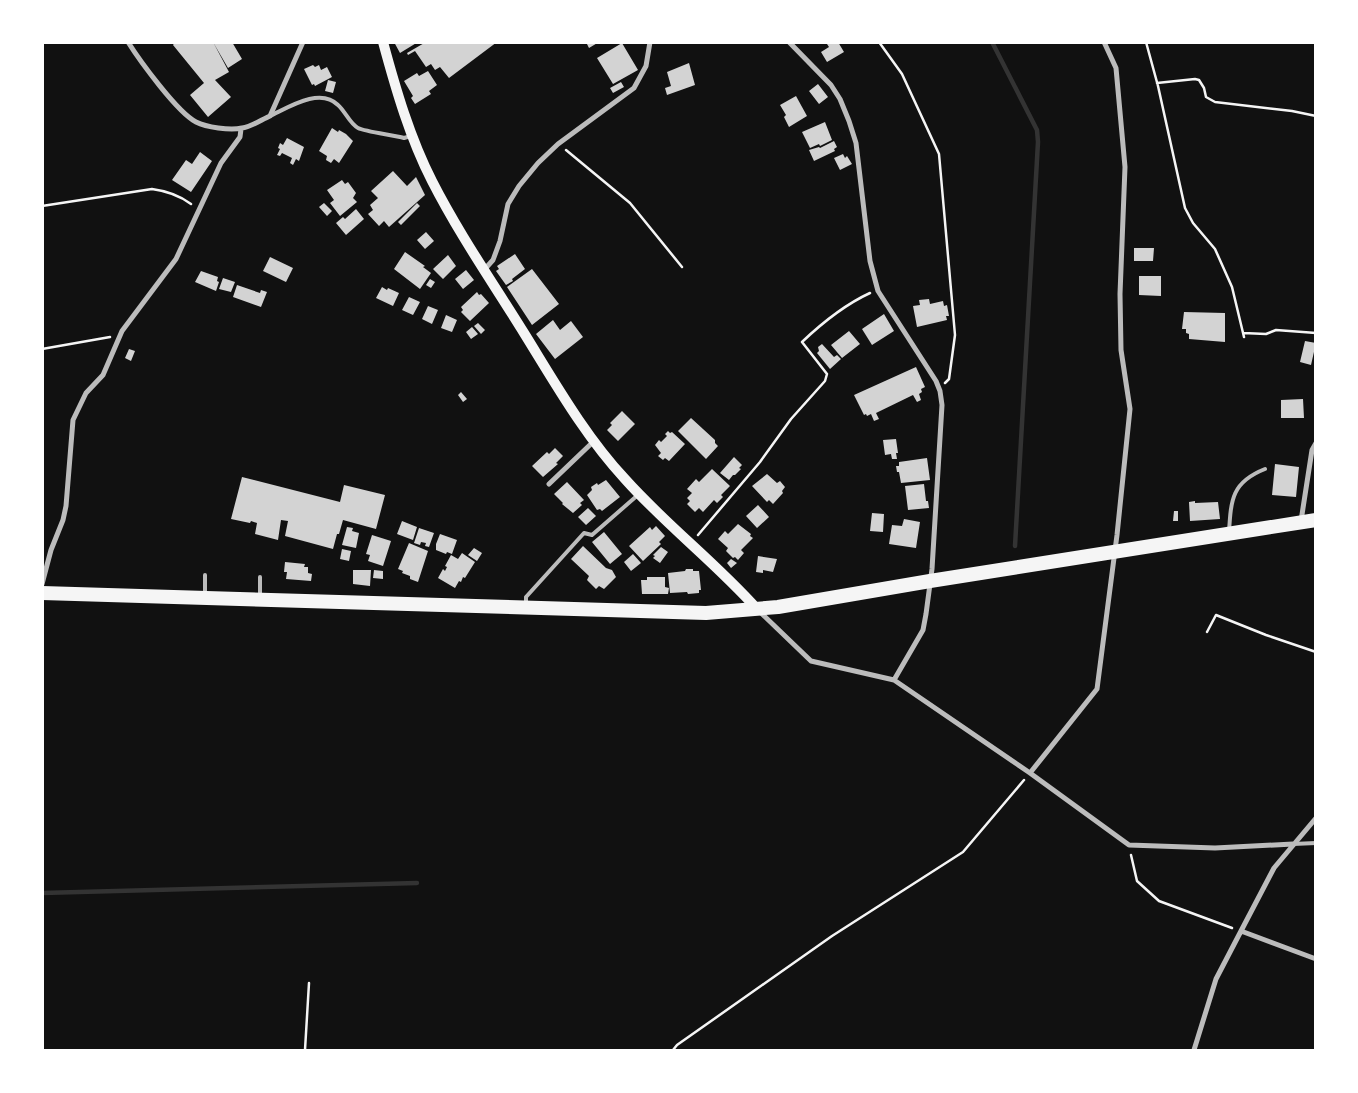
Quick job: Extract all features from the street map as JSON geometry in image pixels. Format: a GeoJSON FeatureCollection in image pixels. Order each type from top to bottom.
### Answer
{"type":"FeatureCollection","features":[{"type":"Feature","properties":{"kind":"highway"},"geometry":{"type":"LineString","coordinates":[[42,593],[694,613],[757,609],[1316,520]]}},
{"type":"Feature","properties":{"kind":"main road"},"geometry":{"type":"LineString","coordinates":[[383,42],[404,112],[431,180],[552,379],[594,441],[624,479],[757,609]]}},
{"type":"Feature","properties":{"kind":"street"},"geometry":{"type":"LineString","coordinates":[[128,42],[138,58],[185,114],[196,122],[210,127],[242,128],[270,116],[303,42]]}},
{"type":"Feature","properties":{"kind":"street"},"geometry":{"type":"LineString","coordinates":[[484,270],[493,260],[500,241],[508,204],[519,186],[538,163],[558,144],[598,112],[634,88],[646,66],[650,42]]}},
{"type":"Feature","properties":{"kind":"street"},"geometry":{"type":"LineString","coordinates":[[789,42],[830,85],[840,99],[850,122],[856,143],[870,261],[878,291],[936,381],[940,391],[942,405],[932,569],[923,630],[894,680]]}},
{"type":"Feature","properties":{"kind":"street"},"geometry":{"type":"LineString","coordinates":[[1030,773],[1096,689],[1115,553],[1130,409],[1120,350],[1124,167],[1116,68],[1104,42]]}},
{"type":"Feature","properties":{"kind":"street"},"geometry":{"type":"LineString","coordinates":[[42,584],[66,506],[73,420],[86,393],[103,375],[120,336],[176,260],[198,209],[221,163],[240,137],[242,128]]}},
{"type":"Feature","properties":{"kind":"street"},"geometry":{"type":"LineString","coordinates":[[548,484],[594,441]]}},
{"type":"Feature","properties":{"kind":"street"},"geometry":{"type":"LineString","coordinates":[[1301,522],[1312,450],[1316,443]]}},
{"type":"Feature","properties":{"kind":"street"},"geometry":{"type":"LineString","coordinates":[[757,609],[811,661],[894,680],[1030,773],[1129,845],[1214,848],[1293,844]]}},
{"type":"Feature","properties":{"kind":"street"},"geometry":{"type":"LineString","coordinates":[[1194,1050],[1216,979],[1274,868],[1316,818]]}},
{"type":"Feature","properties":{"kind":"street"},"geometry":{"type":"LineString","coordinates":[[1241,931],[1316,959]]}},
{"type":"Feature","properties":{"kind":"lane"},"geometry":{"type":"LineString","coordinates":[[270,116],[303,101],[318,97],[329,98],[338,104],[358,128],[404,138],[413,136]]}},
{"type":"Feature","properties":{"kind":"lane"},"geometry":{"type":"LineString","coordinates":[[1229,534],[1233,498],[1240,484],[1252,474],[1266,469]]}},
{"type":"Feature","properties":{"kind":"lane"},"geometry":{"type":"LineString","coordinates":[[525,608],[526,597],[584,533],[592,535],[639,494]]}},
{"type":"Feature","properties":{"kind":"lane"},"geometry":{"type":"LineString","coordinates":[[205,575],[205,598]]}},
{"type":"Feature","properties":{"kind":"lane"},"geometry":{"type":"LineString","coordinates":[[260,577],[260,600]]}},
{"type":"Feature","properties":{"kind":"lane"},"geometry":{"type":"LineString","coordinates":[[1293,844],[1316,843]]}},
{"type":"Feature","properties":{"kind":"path"},"geometry":{"type":"LineString","coordinates":[[879,42],[902,74],[939,154],[956,335],[948,379],[940,391]]}},
{"type":"Feature","properties":{"kind":"path"},"geometry":{"type":"LineString","coordinates":[[1146,42],[1158,83],[1185,208],[1193,223],[1211,244],[1219,257],[1232,287],[1243,335],[1266,334],[1276,330],[1316,334]]}},
{"type":"Feature","properties":{"kind":"path"},"geometry":{"type":"LineString","coordinates":[[1158,83],[1195,79],[1199,80],[1204,88],[1206,97],[1215,102],[1292,111],[1316,116]]}},
{"type":"Feature","properties":{"kind":"path"},"geometry":{"type":"LineString","coordinates":[[558,144],[630,203],[682,267]]}},
{"type":"Feature","properties":{"kind":"path"},"geometry":{"type":"LineString","coordinates":[[42,206],[152,189],[182,197],[198,209]]}},
{"type":"Feature","properties":{"kind":"path"},"geometry":{"type":"LineString","coordinates":[[691,544],[760,462],[791,419],[825,381],[827,374],[802,342],[821,324],[853,300],[878,291]]}},
{"type":"Feature","properties":{"kind":"path"},"geometry":{"type":"LineString","coordinates":[[42,349],[120,336]]}},
{"type":"Feature","properties":{"kind":"path"},"geometry":{"type":"LineString","coordinates":[[1207,632],[1216,615],[1316,652]]}},
{"type":"Feature","properties":{"kind":"path"},"geometry":{"type":"LineString","coordinates":[[673,1050],[677,1045],[832,936],[963,852],[1030,773]]}},
{"type":"Feature","properties":{"kind":"path"},"geometry":{"type":"LineString","coordinates":[[1129,845],[1137,881],[1159,901],[1241,931]]}},
{"type":"Feature","properties":{"kind":"path"},"geometry":{"type":"LineString","coordinates":[[305,1050],[309,983]]}},
{"type":"Feature","properties":{"kind":"building"},"geometry":{"type":"Polygon","coordinates":[[[175,42],[213,42],[229,72],[215,80],[231,97],[208,117],[190,95],[204,83],[173,45],[175,42]]]}},
{"type":"Feature","properties":{"kind":"building"},"geometry":{"type":"Polygon","coordinates":[[[213,42],[232,42],[242,59],[228,68],[213,42]]]}},
{"type":"Feature","properties":{"kind":"building"},"geometry":{"type":"Polygon","coordinates":[[[394,42],[418,42],[400,53],[394,42]]]}},
{"type":"Feature","properties":{"kind":"building"},"geometry":{"type":"Polygon","coordinates":[[[426,42],[497,42],[449,78],[440,67],[435,70],[431,64],[426,67],[415,51],[408,55],[407,53],[426,42]]]}},
{"type":"Feature","properties":{"kind":"building"},"geometry":{"type":"Polygon","coordinates":[[[586,42],[599,42],[589,48],[586,42]]]}},
{"type":"Feature","properties":{"kind":"building"},"geometry":{"type":"Polygon","coordinates":[[[838,42],[844,52],[827,62],[821,52],[829,47],[827,44],[838,42]]]}},
{"type":"Feature","properties":{"kind":"building"},"geometry":{"type":"Polygon","coordinates":[[[622,43],[638,70],[613,84],[597,58],[622,43]]]}},
{"type":"Feature","properties":{"kind":"building"},"geometry":{"type":"Polygon","coordinates":[[[689,63],[695,85],[667,95],[665,88],[671,86],[667,72],[689,63]]]}},
{"type":"Feature","properties":{"kind":"building"},"geometry":{"type":"Polygon","coordinates":[[[313,65],[315,67],[319,65],[321,70],[327,67],[332,77],[315,86],[314,84],[312,85],[304,69],[313,65]]]}},
{"type":"Feature","properties":{"kind":"building"},"geometry":{"type":"Polygon","coordinates":[[[428,71],[437,85],[429,91],[431,94],[415,104],[411,98],[413,96],[404,81],[417,73],[419,76],[428,71]]]}},
{"type":"Feature","properties":{"kind":"building"},"geometry":{"type":"Polygon","coordinates":[[[328,80],[336,82],[333,93],[325,91],[328,80]]]}},
{"type":"Feature","properties":{"kind":"building"},"geometry":{"type":"Polygon","coordinates":[[[621,82],[624,87],[613,93],[610,88],[621,82]]]}},
{"type":"Feature","properties":{"kind":"building"},"geometry":{"type":"Polygon","coordinates":[[[818,84],[828,97],[819,104],[809,91],[818,84]]]}},
{"type":"Feature","properties":{"kind":"building"},"geometry":{"type":"Polygon","coordinates":[[[796,96],[807,116],[789,127],[784,117],[786,115],[780,105],[796,96]]]}},
{"type":"Feature","properties":{"kind":"building"},"geometry":{"type":"Polygon","coordinates":[[[825,122],[832,140],[820,146],[819,144],[810,148],[802,132],[825,122]]]}},
{"type":"Feature","properties":{"kind":"building"},"geometry":{"type":"Polygon","coordinates":[[[332,128],[346,134],[353,141],[339,163],[334,159],[331,163],[326,160],[327,156],[319,151],[332,128]]]}},
{"type":"Feature","properties":{"kind":"building"},"geometry":{"type":"Polygon","coordinates":[[[287,138],[304,147],[299,161],[296,159],[293,165],[290,163],[292,158],[282,153],[280,156],[277,155],[280,143],[283,145],[287,138]]]}},
{"type":"Feature","properties":{"kind":"building"},"geometry":{"type":"Polygon","coordinates":[[[834,141],[837,147],[834,149],[835,151],[814,161],[809,150],[820,148],[834,141]]]}},
{"type":"Feature","properties":{"kind":"building"},"geometry":{"type":"Polygon","coordinates":[[[200,152],[212,161],[191,192],[172,180],[186,160],[192,164],[200,152]]]}},
{"type":"Feature","properties":{"kind":"building"},"geometry":{"type":"Polygon","coordinates":[[[843,154],[845,158],[847,156],[852,164],[840,170],[834,158],[843,154]]]}},
{"type":"Feature","properties":{"kind":"building"},"geometry":{"type":"Polygon","coordinates":[[[393,171],[407,186],[416,177],[425,195],[389,227],[384,221],[379,226],[368,214],[373,210],[370,205],[378,198],[371,191],[393,171]]]}},
{"type":"Feature","properties":{"kind":"building"},"geometry":{"type":"Polygon","coordinates":[[[342,180],[345,184],[348,182],[356,193],[353,198],[357,202],[340,216],[330,203],[334,200],[327,190],[342,180]]]}},
{"type":"Feature","properties":{"kind":"building"},"geometry":{"type":"Polygon","coordinates":[[[324,203],[332,211],[327,216],[319,207],[324,203]]]}},
{"type":"Feature","properties":{"kind":"building"},"geometry":{"type":"Polygon","coordinates":[[[417,203],[420,206],[401,225],[398,222],[417,203]]]}},
{"type":"Feature","properties":{"kind":"building"},"geometry":{"type":"Polygon","coordinates":[[[356,209],[364,219],[346,235],[336,223],[343,217],[345,219],[356,209]]]}},
{"type":"Feature","properties":{"kind":"building"},"geometry":{"type":"Polygon","coordinates":[[[426,232],[434,241],[425,249],[417,240],[426,232]]]}},
{"type":"Feature","properties":{"kind":"building"},"geometry":{"type":"Polygon","coordinates":[[[1134,248],[1154,248],[1153,261],[1134,261],[1134,248]]]}},
{"type":"Feature","properties":{"kind":"building"},"geometry":{"type":"Polygon","coordinates":[[[405,252],[425,266],[423,267],[431,273],[420,289],[394,269],[405,252]]]}},
{"type":"Feature","properties":{"kind":"building"},"geometry":{"type":"Polygon","coordinates":[[[515,254],[525,269],[506,285],[496,271],[499,269],[497,266],[515,254]]]}},
{"type":"Feature","properties":{"kind":"building"},"geometry":{"type":"Polygon","coordinates":[[[448,255],[456,266],[443,279],[433,269],[448,255]]]}},
{"type":"Feature","properties":{"kind":"building"},"geometry":{"type":"Polygon","coordinates":[[[270,257],[293,268],[286,282],[263,271],[270,257]]]}},
{"type":"Feature","properties":{"kind":"building"},"geometry":{"type":"Polygon","coordinates":[[[532,269],[559,304],[532,325],[507,287],[532,269]]]}},
{"type":"Feature","properties":{"kind":"building"},"geometry":{"type":"Polygon","coordinates":[[[466,270],[474,280],[463,289],[455,279],[466,270]]]}},
{"type":"Feature","properties":{"kind":"building"},"geometry":{"type":"Polygon","coordinates":[[[201,271],[218,277],[217,281],[219,282],[216,291],[195,282],[201,271]]]}},
{"type":"Feature","properties":{"kind":"building"},"geometry":{"type":"Polygon","coordinates":[[[1139,276],[1161,276],[1161,296],[1139,295],[1139,276]]]}},
{"type":"Feature","properties":{"kind":"building"},"geometry":{"type":"Polygon","coordinates":[[[223,278],[235,282],[231,292],[219,289],[223,278]]]}},
{"type":"Feature","properties":{"kind":"building"},"geometry":{"type":"Polygon","coordinates":[[[430,279],[435,282],[431,288],[426,285],[430,279]]]}},
{"type":"Feature","properties":{"kind":"building"},"geometry":{"type":"Polygon","coordinates":[[[237,285],[260,293],[261,290],[267,292],[261,307],[233,297],[237,285]]]}},
{"type":"Feature","properties":{"kind":"building"},"geometry":{"type":"Polygon","coordinates":[[[382,287],[399,293],[393,306],[376,298],[382,287]]]}},
{"type":"Feature","properties":{"kind":"building"},"geometry":{"type":"Polygon","coordinates":[[[477,292],[489,303],[470,321],[461,312],[463,310],[461,307],[477,292]]]}},
{"type":"Feature","properties":{"kind":"building"},"geometry":{"type":"Polygon","coordinates":[[[409,297],[420,302],[413,315],[402,310],[409,297]]]}},
{"type":"Feature","properties":{"kind":"building"},"geometry":{"type":"Polygon","coordinates":[[[929,299],[930,304],[943,301],[944,306],[947,305],[949,316],[946,316],[947,320],[917,327],[913,306],[920,305],[919,300],[929,299]]]}},
{"type":"Feature","properties":{"kind":"building"},"geometry":{"type":"Polygon","coordinates":[[[428,306],[438,310],[432,324],[422,319],[428,306]]]}},
{"type":"Feature","properties":{"kind":"building"},"geometry":{"type":"Polygon","coordinates":[[[1184,312],[1225,313],[1225,342],[1189,339],[1186,329],[1182,329],[1184,312]]]}},
{"type":"Feature","properties":{"kind":"building"},"geometry":{"type":"Polygon","coordinates":[[[884,314],[894,331],[872,345],[862,329],[884,314]]]}},
{"type":"Feature","properties":{"kind":"building"},"geometry":{"type":"Polygon","coordinates":[[[446,315],[457,320],[452,332],[441,328],[446,315]]]}},
{"type":"Feature","properties":{"kind":"building"},"geometry":{"type":"Polygon","coordinates":[[[553,320],[560,330],[571,321],[583,337],[555,359],[536,334],[553,320]]]}},
{"type":"Feature","properties":{"kind":"building"},"geometry":{"type":"Polygon","coordinates":[[[478,323],[485,330],[481,334],[474,326],[478,323]]]}},
{"type":"Feature","properties":{"kind":"building"},"geometry":{"type":"Polygon","coordinates":[[[472,327],[478,334],[471,339],[466,332],[472,327]]]}},
{"type":"Feature","properties":{"kind":"building"},"geometry":{"type":"Polygon","coordinates":[[[849,331],[860,344],[842,358],[831,345],[849,331]]]}},
{"type":"Feature","properties":{"kind":"building"},"geometry":{"type":"Polygon","coordinates":[[[1305,341],[1316,343],[1311,365],[1300,362],[1305,341]]]}},
{"type":"Feature","properties":{"kind":"building"},"geometry":{"type":"Polygon","coordinates":[[[822,344],[834,357],[837,355],[841,359],[830,369],[817,353],[819,351],[818,347],[822,344]]]}},
{"type":"Feature","properties":{"kind":"building"},"geometry":{"type":"Polygon","coordinates":[[[129,349],[135,351],[131,361],[125,358],[129,349]]]}},
{"type":"Feature","properties":{"kind":"building"},"geometry":{"type":"Polygon","coordinates":[[[916,367],[925,387],[921,389],[922,392],[919,394],[921,400],[917,402],[913,395],[876,413],[879,419],[874,421],[871,414],[864,415],[854,395],[916,367]]]}},
{"type":"Feature","properties":{"kind":"building"},"geometry":{"type":"Polygon","coordinates":[[[461,392],[467,399],[463,402],[458,395],[461,392]]]}},
{"type":"Feature","properties":{"kind":"building"},"geometry":{"type":"Polygon","coordinates":[[[1303,399],[1304,418],[1281,418],[1281,400],[1303,399]]]}},
{"type":"Feature","properties":{"kind":"building"},"geometry":{"type":"Polygon","coordinates":[[[622,411],[635,424],[618,441],[607,430],[612,425],[610,423],[622,411]]]}},
{"type":"Feature","properties":{"kind":"building"},"geometry":{"type":"Polygon","coordinates":[[[691,418],[715,440],[718,446],[706,459],[678,431],[691,418]]]}},
{"type":"Feature","properties":{"kind":"building"},"geometry":{"type":"Polygon","coordinates":[[[668,431],[672,432],[685,444],[669,461],[665,458],[663,460],[658,456],[661,453],[655,445],[659,440],[661,442],[667,436],[665,434],[668,431]]]}},
{"type":"Feature","properties":{"kind":"building"},"geometry":{"type":"Polygon","coordinates":[[[896,439],[897,459],[892,459],[891,454],[885,455],[883,440],[896,439]]]}},
{"type":"Feature","properties":{"kind":"building"},"geometry":{"type":"Polygon","coordinates":[[[555,448],[563,456],[556,463],[558,464],[543,477],[532,466],[547,452],[549,454],[555,448]]]}},
{"type":"Feature","properties":{"kind":"building"},"geometry":{"type":"Polygon","coordinates":[[[734,457],[742,465],[739,468],[741,469],[729,480],[720,473],[734,457]]]}},
{"type":"Feature","properties":{"kind":"building"},"geometry":{"type":"Polygon","coordinates":[[[927,458],[930,480],[901,483],[896,466],[899,466],[899,462],[927,458]]]}},
{"type":"Feature","properties":{"kind":"building"},"geometry":{"type":"Polygon","coordinates":[[[1275,464],[1299,467],[1296,497],[1272,495],[1275,464]]]}},
{"type":"Feature","properties":{"kind":"building"},"geometry":{"type":"Polygon","coordinates":[[[712,469],[730,486],[721,495],[723,497],[717,503],[714,500],[703,512],[699,508],[695,512],[687,504],[690,501],[687,498],[692,493],[687,489],[696,479],[699,482],[712,469]]]}},
{"type":"Feature","properties":{"kind":"building"},"geometry":{"type":"Polygon","coordinates":[[[767,474],[777,483],[780,481],[785,487],[782,491],[783,493],[773,504],[769,500],[767,502],[752,486],[767,474]]]}},
{"type":"Feature","properties":{"kind":"building"},"geometry":{"type":"Polygon","coordinates":[[[242,477],[340,502],[344,485],[385,495],[376,529],[343,520],[333,549],[285,536],[288,521],[281,520],[278,540],[255,534],[257,523],[231,519],[242,477]]]}},
{"type":"Feature","properties":{"kind":"building"},"geometry":{"type":"Polygon","coordinates":[[[606,480],[620,497],[602,511],[600,509],[597,510],[587,495],[592,490],[591,487],[606,480]]]}},
{"type":"Feature","properties":{"kind":"building"},"geometry":{"type":"Polygon","coordinates":[[[567,482],[584,500],[580,503],[582,505],[573,513],[554,494],[567,482]]]}},
{"type":"Feature","properties":{"kind":"building"},"geometry":{"type":"Polygon","coordinates":[[[924,484],[926,501],[928,501],[929,508],[908,510],[905,486],[924,484]]]}},
{"type":"Feature","properties":{"kind":"building"},"geometry":{"type":"Polygon","coordinates":[[[1195,501],[1195,503],[1218,502],[1220,519],[1190,521],[1189,502],[1195,501]]]}},
{"type":"Feature","properties":{"kind":"building"},"geometry":{"type":"Polygon","coordinates":[[[758,505],[769,517],[757,528],[746,516],[758,505]]]}},
{"type":"Feature","properties":{"kind":"building"},"geometry":{"type":"Polygon","coordinates":[[[588,508],[596,516],[586,525],[578,517],[588,508]]]}},
{"type":"Feature","properties":{"kind":"building"},"geometry":{"type":"Polygon","coordinates":[[[1174,511],[1178,511],[1178,521],[1173,521],[1174,511]]]}},
{"type":"Feature","properties":{"kind":"building"},"geometry":{"type":"Polygon","coordinates":[[[872,513],[884,514],[883,532],[870,531],[872,513]]]}},
{"type":"Feature","properties":{"kind":"building"},"geometry":{"type":"Polygon","coordinates":[[[904,519],[920,522],[916,548],[889,544],[892,525],[902,526],[904,519]]]}},
{"type":"Feature","properties":{"kind":"building"},"geometry":{"type":"Polygon","coordinates":[[[402,521],[417,527],[413,540],[397,534],[402,521]]]}},
{"type":"Feature","properties":{"kind":"building"},"geometry":{"type":"Polygon","coordinates":[[[738,524],[751,534],[750,536],[753,538],[741,550],[744,553],[738,560],[726,551],[728,548],[718,539],[725,531],[728,534],[738,524]]]}},
{"type":"Feature","properties":{"kind":"building"},"geometry":{"type":"Polygon","coordinates":[[[656,526],[665,536],[659,542],[661,544],[643,561],[629,546],[650,527],[652,530],[656,526]]]}},
{"type":"Feature","properties":{"kind":"building"},"geometry":{"type":"Polygon","coordinates":[[[347,527],[353,528],[352,531],[359,533],[356,548],[342,545],[347,527]]]}},
{"type":"Feature","properties":{"kind":"building"},"geometry":{"type":"Polygon","coordinates":[[[419,528],[434,533],[429,547],[425,546],[426,543],[421,542],[420,545],[414,543],[419,528]]]}},
{"type":"Feature","properties":{"kind":"building"},"geometry":{"type":"Polygon","coordinates":[[[604,532],[622,554],[610,564],[592,542],[604,532]]]}},
{"type":"Feature","properties":{"kind":"building"},"geometry":{"type":"Polygon","coordinates":[[[440,534],[457,540],[452,554],[436,550],[440,534]]]}},
{"type":"Feature","properties":{"kind":"building"},"geometry":{"type":"Polygon","coordinates":[[[372,535],[391,541],[383,566],[368,561],[370,555],[366,554],[372,535]]]}},
{"type":"Feature","properties":{"kind":"building"},"geometry":{"type":"Polygon","coordinates":[[[409,543],[428,551],[418,582],[410,579],[410,576],[398,569],[409,543]]]}},
{"type":"Feature","properties":{"kind":"building"},"geometry":{"type":"Polygon","coordinates":[[[583,546],[606,568],[612,570],[616,577],[604,589],[599,586],[596,589],[587,580],[589,576],[571,559],[583,546]]]}},
{"type":"Feature","properties":{"kind":"building"},"geometry":{"type":"Polygon","coordinates":[[[661,547],[668,552],[660,563],[653,558],[655,556],[653,555],[661,547]]]}},
{"type":"Feature","properties":{"kind":"building"},"geometry":{"type":"Polygon","coordinates":[[[474,548],[482,553],[477,561],[468,555],[474,548]]]}},
{"type":"Feature","properties":{"kind":"building"},"geometry":{"type":"Polygon","coordinates":[[[342,549],[351,551],[349,561],[340,559],[342,549]]]}},
{"type":"Feature","properties":{"kind":"building"},"geometry":{"type":"Polygon","coordinates":[[[462,553],[475,562],[465,578],[463,577],[461,582],[459,581],[455,588],[438,578],[443,569],[445,571],[447,567],[445,566],[451,555],[458,559],[462,553]]]}},
{"type":"Feature","properties":{"kind":"building"},"geometry":{"type":"Polygon","coordinates":[[[633,554],[641,563],[631,571],[624,562],[633,554]]]}},
{"type":"Feature","properties":{"kind":"building"},"geometry":{"type":"Polygon","coordinates":[[[758,556],[777,559],[773,572],[763,570],[763,573],[756,572],[758,556]]]}},
{"type":"Feature","properties":{"kind":"building"},"geometry":{"type":"Polygon","coordinates":[[[731,559],[737,563],[731,568],[727,563],[731,559]]]}},
{"type":"Feature","properties":{"kind":"building"},"geometry":{"type":"Polygon","coordinates":[[[285,562],[305,564],[304,567],[308,567],[308,573],[312,574],[311,581],[286,579],[287,572],[284,572],[285,562]]]}},
{"type":"Feature","properties":{"kind":"building"},"geometry":{"type":"Polygon","coordinates":[[[686,569],[699,571],[701,590],[699,590],[699,593],[670,593],[668,573],[685,571],[686,569]]]}},
{"type":"Feature","properties":{"kind":"building"},"geometry":{"type":"Polygon","coordinates":[[[353,570],[371,570],[370,586],[353,584],[353,570]]]}},
{"type":"Feature","properties":{"kind":"building"},"geometry":{"type":"Polygon","coordinates":[[[374,570],[383,571],[383,579],[373,578],[374,570]]]}},
{"type":"Feature","properties":{"kind":"building"},"geometry":{"type":"Polygon","coordinates":[[[647,577],[665,577],[665,587],[669,588],[668,594],[642,594],[641,580],[647,580],[647,577]]]}},
{"type":"Feature","properties":{"kind":"waterway"},"geometry":{"type":"LineString","coordinates":[[992,42],[1037,130],[1038,142],[1015,546]]}},
{"type":"Feature","properties":{"kind":"waterway"},"geometry":{"type":"LineString","coordinates":[[42,893],[417,883]]}}]}
